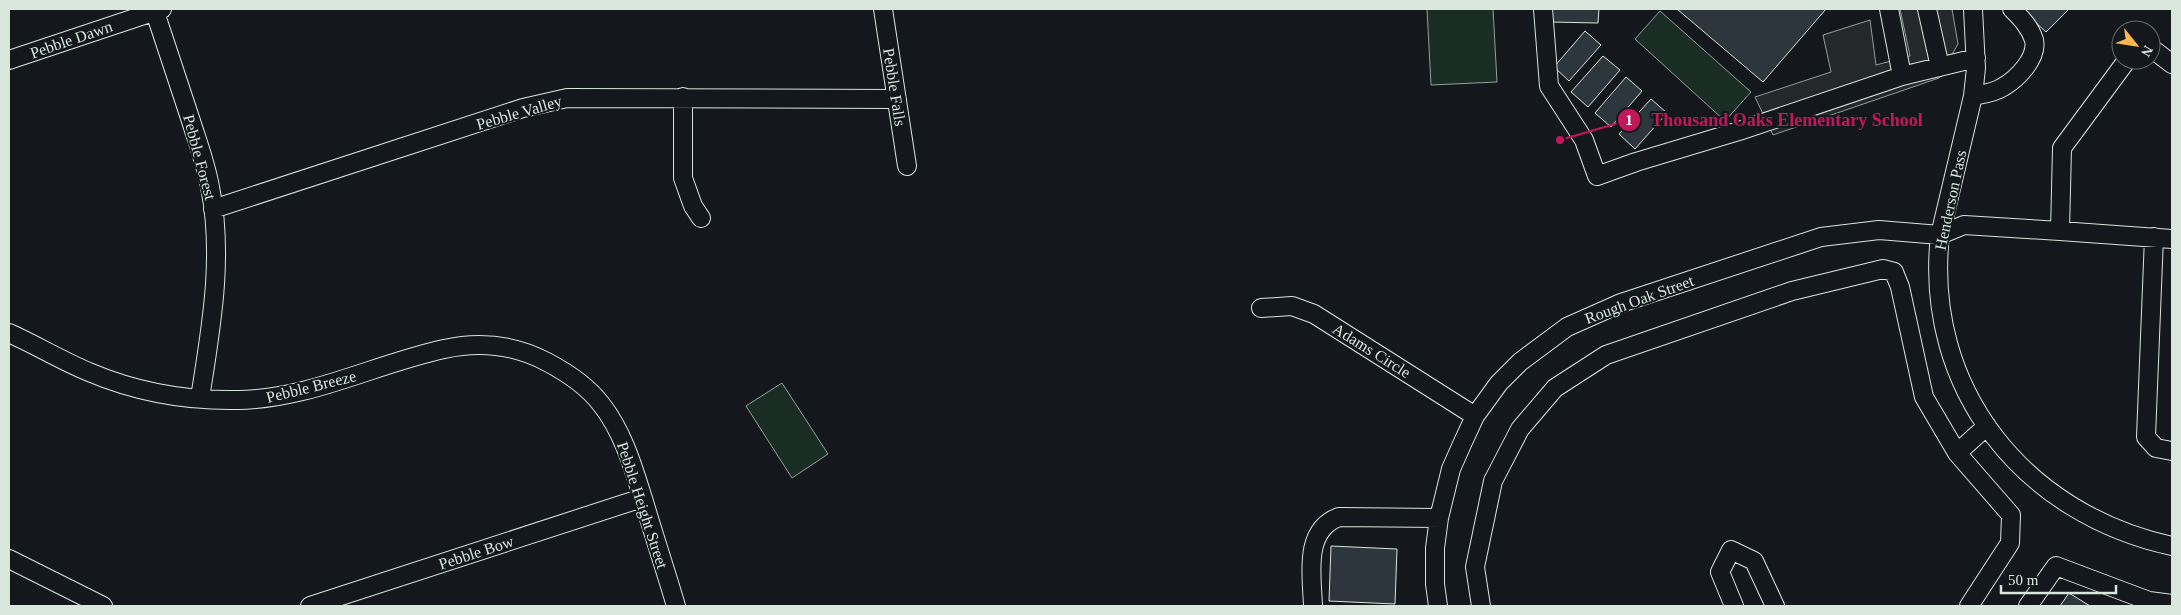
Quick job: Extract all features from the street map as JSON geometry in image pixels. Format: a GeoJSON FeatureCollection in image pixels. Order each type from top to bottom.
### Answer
{"type":"FeatureCollection","features":[{"type":"Feature","properties":{"kind":"street","name":"Pebble Falls"},"geometry":{"type":"LineString","coordinates":[[883,9],[907,166]]}},
{"type":"Feature","properties":{"kind":"street"},"geometry":{"type":"LineString","coordinates":[[1543,9],[1549,86],[1584,140],[1597,176],[1902,76],[1976,58]]}},
{"type":"Feature","properties":{"kind":"street"},"geometry":{"type":"LineString","coordinates":[[1889,9],[1902,76]]}},
{"type":"Feature","properties":{"kind":"street"},"geometry":{"type":"LineString","coordinates":[[1927,9],[1940,67]]}},
{"type":"Feature","properties":{"kind":"street","name":"Henderson Pass"},"geometry":{"type":"LineString","coordinates":[[1973,9],[1976,58],[1973,96],[1940,235],[1938,283],[1948,341],[1969,397],[2001,446],[2021,468],[2067,505],[2120,532],[2172,546]]}},
{"type":"Feature","properties":{"kind":"street"},"geometry":{"type":"LineString","coordinates":[[1973,96],[2004,87],[2026,66],[2035,50],[2034,40],[2026,23],[2012,9]]}},
{"type":"Feature","properties":{"kind":"street","name":"Pebble Dawn"},"geometry":{"type":"LineString","coordinates":[[9,60],[157,10]]}},
{"type":"Feature","properties":{"kind":"street","name":"Pebble Forest"},"geometry":{"type":"LineString","coordinates":[[157,10],[201,152],[210,186],[213,209],[217,263],[212,325],[200,398]]}},
{"type":"Feature","properties":{"kind":"street"},"geometry":{"type":"LineString","coordinates":[[2161,56],[2172,64]]}},
{"type":"Feature","properties":{"kind":"street"},"geometry":{"type":"LineString","coordinates":[[2060,231],[2062,148],[2120,70]]}},
{"type":"Feature","properties":{"kind":"street"},"geometry":{"type":"LineString","coordinates":[[683,97],[682,178],[693,206],[701,218]]}},
{"type":"Feature","properties":{"kind":"street","name":"Pebble Valley"},"geometry":{"type":"LineString","coordinates":[[213,209],[523,108],[568,98],[897,99]]}},
{"type":"Feature","properties":{"kind":"street"},"geometry":{"type":"LineString","coordinates":[[1940,235],[1964,225],[2172,239]]}},
{"type":"Feature","properties":{"kind":"street","name":"Rough Oak Street"},"geometry":{"type":"LineString","coordinates":[[1438,606],[1435,584],[1435,548],[1439,518],[1451,469],[1475,416],[1499,383],[1520,362],[1543,344],[1576,323],[1621,303],[1821,237],[1879,230],[1940,235]]}},
{"type":"Feature","properties":{"kind":"street"},"geometry":{"type":"LineString","coordinates":[[2154,237],[2146,437],[2156,448],[2172,451]]}},
{"type":"Feature","properties":{"kind":"street"},"geometry":{"type":"LineString","coordinates":[[1481,606],[1475,567],[1493,481],[1520,429],[1555,388],[1606,355],[1792,291],[1883,270],[1894,272],[1900,287],[1924,397],[1957,453],[2011,515],[2010,543],[1969,606]]}},
{"type":"Feature","properties":{"kind":"street","name":"Adams Circle"},"geometry":{"type":"LineString","coordinates":[[1262,308],[1292,306],[1314,314],[1475,416]]}},
{"type":"Feature","properties":{"kind":"street","name":"Pebble Breeze"},"geometry":{"type":"LineString","coordinates":[[9,333],[88,372],[121,384],[156,394],[200,398],[240,400],[276,397],[445,349],[478,345],[513,348],[536,356],[557,368]]}},
{"type":"Feature","properties":{"kind":"street","name":"Pebble Height Street"},"geometry":{"type":"LineString","coordinates":[[557,368],[590,392],[601,404],[618,432],[631,462],[676,606]]}},
{"type":"Feature","properties":{"kind":"street"},"geometry":{"type":"LineString","coordinates":[[1957,453],[1987,426]]}},
{"type":"Feature","properties":{"kind":"street","name":"Pebble Bow"},"geometry":{"type":"LineString","coordinates":[[310,606],[642,498]]}},
{"type":"Feature","properties":{"kind":"street"},"geometry":{"type":"LineString","coordinates":[[1313,606],[1312,553],[1316,537],[1330,521],[1339,517],[1439,518]]}},
{"type":"Feature","properties":{"kind":"street"},"geometry":{"type":"LineString","coordinates":[[1734,606],[1720,572],[1731,550],[1754,561],[1775,606]]}},
{"type":"Feature","properties":{"kind":"street"},"geometry":{"type":"LineString","coordinates":[[9,559],[103,606]]}},
{"type":"Feature","properties":{"kind":"street"},"geometry":{"type":"LineString","coordinates":[[2028,606],[2056,566],[2149,601],[2172,604]]}},
{"type":"Feature","properties":{"kind":"green space"},"geometry":{"type":"Polygon","coordinates":[[[1427,9],[1493,9],[1497,82],[1431,85],[1427,9]]]}},
{"type":"Feature","properties":{"kind":"green space"},"geometry":{"type":"Polygon","coordinates":[[[1660,11],[1751,92],[1725,121],[1635,39],[1660,11]]]}},
{"type":"Feature","properties":{"kind":"green space"},"geometry":{"type":"Polygon","coordinates":[[[782,383],[828,454],[792,478],[746,406],[782,383]]]}},
{"type":"Feature","properties":{"kind":"shaded area"},"geometry":{"type":"Polygon","coordinates":[[[1900,9],[1952,9],[1958,44],[1939,78],[1773,135],[1755,97],[1831,72],[1823,35],[1870,20],[1876,65],[1910,56],[1900,9]]]}},
{"type":"Feature","properties":{"kind":"building"},"geometry":{"type":"Polygon","coordinates":[[[1551,9],[1599,9],[1598,23],[1551,22],[1551,9]]]}},
{"type":"Feature","properties":{"kind":"building"},"geometry":{"type":"Polygon","coordinates":[[[1677,9],[1826,9],[1763,82],[1677,9]]]}},
{"type":"Feature","properties":{"kind":"building"},"geometry":{"type":"Polygon","coordinates":[[[2021,9],[2069,9],[2046,32],[2021,9]]]}},
{"type":"Feature","properties":{"kind":"building"},"geometry":{"type":"Polygon","coordinates":[[[1585,31],[1601,45],[1569,81],[1554,67],[1585,31]]]}},
{"type":"Feature","properties":{"kind":"building"},"geometry":{"type":"Polygon","coordinates":[[[1603,56],[1620,70],[1588,107],[1571,92],[1603,56]]]}},
{"type":"Feature","properties":{"kind":"building"},"geometry":{"type":"Polygon","coordinates":[[[1626,77],[1642,91],[1611,127],[1595,113],[1626,77]]]}},
{"type":"Feature","properties":{"kind":"building"},"geometry":{"type":"Polygon","coordinates":[[[1651,99],[1667,113],[1635,149],[1619,134],[1651,99]]]}},
{"type":"Feature","properties":{"kind":"building"},"geometry":{"type":"Polygon","coordinates":[[[1331,546],[1397,549],[1395,604],[1329,601],[1331,546]]]}},
{"type":"Feature","properties":{"kind":"building"},"geometry":{"type":"Polygon","coordinates":[[[2069,593],[2090,606],[2060,606],[2069,593]]]}},
{"type":"Feature","properties":{"kind":"place","name":"Thousand Oaks Elementary School"},"geometry":{"type":"Point","coordinates":[1560,140]}}]}
